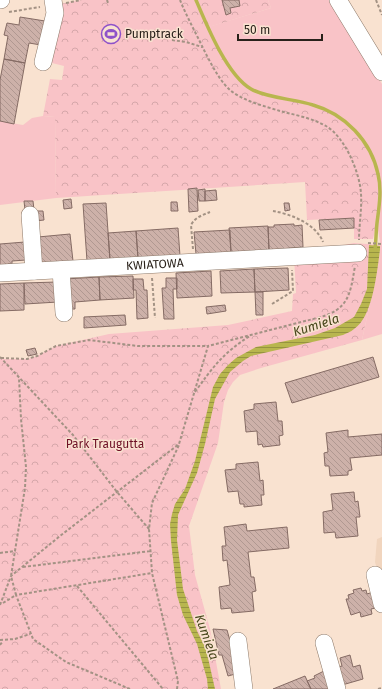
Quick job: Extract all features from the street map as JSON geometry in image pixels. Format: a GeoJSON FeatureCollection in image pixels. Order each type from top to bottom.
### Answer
{"type":"FeatureCollection","features":[{"type":"Feature","properties":{"kind":"street"},"geometry":{"type":"LineString","coordinates":[[338,0],[382,72]]}},
{"type":"Feature","properties":{"kind":"street"},"geometry":{"type":"LineString","coordinates":[[43,62],[56,3]]}},
{"type":"Feature","properties":{"kind":"street"},"geometry":{"type":"LineString","coordinates":[[30,215],[34,271]]}},
{"type":"Feature","properties":{"kind":"street","name":"KWIATOWA"},"geometry":{"type":"LineString","coordinates":[[0,273],[326,255],[363,248]]}},
{"type":"Feature","properties":{"kind":"street"},"geometry":{"type":"LineString","coordinates":[[61,270],[64,313]]}},
{"type":"Feature","properties":{"kind":"street"},"geometry":{"type":"LineString","coordinates":[[375,575],[382,604]]}},
{"type":"Feature","properties":{"kind":"street"},"geometry":{"type":"LineString","coordinates":[[238,641],[244,689]]}},
{"type":"Feature","properties":{"kind":"street"},"geometry":{"type":"LineString","coordinates":[[324,643],[337,689]]}},
{"type":"Feature","properties":{"kind":"path"},"geometry":{"type":"LineString","coordinates":[[3,4],[56,3],[81,0]]}},
{"type":"Feature","properties":{"kind":"path"},"geometry":{"type":"LineString","coordinates":[[0,358],[28,359],[56,346],[89,340],[138,346],[208,346],[325,316],[338,310],[350,292],[363,248],[361,192],[355,167],[349,154],[337,136],[328,127],[316,121],[240,97],[230,90],[222,81],[180,0]]}},
{"type":"Feature","properties":{"kind":"path"},"geometry":{"type":"LineString","coordinates":[[376,1],[382,4]]}},
{"type":"Feature","properties":{"kind":"path"},"geometry":{"type":"LineString","coordinates":[[376,1],[382,15]]}},
{"type":"Feature","properties":{"kind":"path"},"geometry":{"type":"LineString","coordinates":[[172,40],[192,43],[204,48]]}},
{"type":"Feature","properties":{"kind":"path"},"geometry":{"type":"LineString","coordinates":[[273,211],[284,213],[299,220],[316,231],[321,237],[326,255]]}},
{"type":"Feature","properties":{"kind":"path"},"geometry":{"type":"LineString","coordinates":[[194,262],[191,224],[200,216],[210,212]]}},
{"type":"Feature","properties":{"kind":"path"},"geometry":{"type":"LineString","coordinates":[[363,248],[381,244]]}},
{"type":"Feature","properties":{"kind":"path"},"geometry":{"type":"LineString","coordinates":[[272,304],[293,291],[291,257]]}},
{"type":"Feature","properties":{"kind":"path"},"geometry":{"type":"LineString","coordinates":[[152,265],[155,318]]}},
{"type":"Feature","properties":{"kind":"path"},"geometry":{"type":"LineString","coordinates":[[193,395],[214,365],[225,354],[253,335]]}},
{"type":"Feature","properties":{"kind":"path"},"geometry":{"type":"LineString","coordinates":[[178,689],[178,681],[152,573],[149,529],[152,504],[179,444],[208,346]]}},
{"type":"Feature","properties":{"kind":"path"},"geometry":{"type":"LineString","coordinates":[[0,358],[73,435],[149,529]]}},
{"type":"Feature","properties":{"kind":"path"},"geometry":{"type":"LineString","coordinates":[[1,604],[11,576],[25,488],[26,467],[21,419],[19,378]]}},
{"type":"Feature","properties":{"kind":"path"},"geometry":{"type":"LineString","coordinates":[[11,576],[179,444]]}},
{"type":"Feature","properties":{"kind":"path"},"geometry":{"type":"LineString","coordinates":[[0,552],[15,551]]}},
{"type":"Feature","properties":{"kind":"path"},"geometry":{"type":"LineString","coordinates":[[22,567],[151,552]]}},
{"type":"Feature","properties":{"kind":"path"},"geometry":{"type":"LineString","coordinates":[[1,604],[16,595],[152,573]]}},
{"type":"Feature","properties":{"kind":"path"},"geometry":{"type":"LineString","coordinates":[[11,576],[16,595],[33,639],[66,662],[130,689]]}},
{"type":"Feature","properties":{"kind":"path"},"geometry":{"type":"LineString","coordinates":[[77,586],[163,689]]}},
{"type":"Feature","properties":{"kind":"path"},"geometry":{"type":"LineString","coordinates":[[0,646],[2,640],[15,639],[30,634]]}},
{"type":"Feature","properties":{"kind":"path"},"geometry":{"type":"LineString","coordinates":[[378,689],[382,688]]}},
{"type":"Feature","properties":{"kind":"shaded area"},"geometry":{"type":"Polygon","coordinates":[[[369,245],[380,246],[373,293],[366,315],[353,330],[343,335],[251,356],[230,372],[215,399],[197,473],[178,515],[177,540],[183,589],[197,631],[206,649],[215,689],[208,689],[207,679],[197,644],[183,615],[177,595],[170,524],[175,504],[185,489],[195,461],[213,387],[220,374],[228,365],[236,358],[256,347],[315,335],[335,328],[354,317],[367,289],[369,245]]]}},
{"type":"Feature","properties":{"kind":"shaded area"},"geometry":{"type":"Polygon","coordinates":[[[382,537],[382,588],[375,562],[377,539],[382,537]]]}},
{"type":"Feature","properties":{"kind":"green space"},"geometry":{"type":"Polygon","coordinates":[[[81,0],[268,0],[271,8],[209,27],[221,53],[231,69],[244,84],[264,95],[313,104],[325,108],[347,122],[364,141],[376,164],[380,184],[379,208],[373,239],[354,239],[354,218],[307,220],[305,182],[56,198],[55,117],[43,116],[50,79],[62,80],[64,66],[52,63],[60,4],[81,0]]]}},
{"type":"Feature","properties":{"kind":"green space"},"geometry":{"type":"Polygon","coordinates":[[[268,0],[331,0],[382,84],[382,334],[362,340],[380,250],[377,224],[380,184],[376,164],[313,105],[251,90],[235,76],[208,27],[271,8],[268,0]]]}},
{"type":"Feature","properties":{"kind":"green space"},"geometry":{"type":"Polygon","coordinates":[[[43,116],[55,117],[56,198],[0,205],[0,121],[23,125],[32,118],[43,116]]]}},
{"type":"Feature","properties":{"kind":"green space","name":"Park Traugutta"},"geometry":{"type":"Polygon","coordinates":[[[354,243],[380,245],[375,280],[362,340],[240,375],[228,390],[224,402],[218,443],[189,526],[195,575],[210,629],[221,689],[0,689],[0,359],[28,359],[56,346],[109,334],[228,325],[292,311],[293,294],[296,293],[294,256],[354,243]]]}},
{"type":"Feature","properties":{"kind":"building"},"geometry":{"type":"Polygon","coordinates":[[[222,0],[239,0],[240,6],[230,8],[231,13],[226,15],[222,0]]]}},
{"type":"Feature","properties":{"kind":"building"},"geometry":{"type":"Polygon","coordinates":[[[20,17],[45,21],[41,45],[29,43],[25,63],[4,59],[8,36],[4,35],[7,23],[19,25],[20,17]]]}},
{"type":"Feature","properties":{"kind":"building"},"geometry":{"type":"Polygon","coordinates":[[[4,59],[25,63],[14,124],[0,121],[0,80],[4,59]]]}},
{"type":"Feature","properties":{"kind":"building"},"geometry":{"type":"Polygon","coordinates":[[[197,188],[198,211],[189,212],[188,189],[197,188]]]}},
{"type":"Feature","properties":{"kind":"building"},"geometry":{"type":"Polygon","coordinates":[[[205,189],[205,201],[199,201],[198,190],[205,189]]]}},
{"type":"Feature","properties":{"kind":"building"},"geometry":{"type":"Polygon","coordinates":[[[216,190],[217,200],[205,201],[205,191],[216,190]]]}},
{"type":"Feature","properties":{"kind":"building"},"geometry":{"type":"Polygon","coordinates":[[[71,199],[72,208],[64,209],[63,200],[71,199]]]}},
{"type":"Feature","properties":{"kind":"building"},"geometry":{"type":"Polygon","coordinates":[[[24,201],[33,201],[34,210],[25,210],[24,201]]]}},
{"type":"Feature","properties":{"kind":"building"},"geometry":{"type":"Polygon","coordinates":[[[171,202],[177,202],[178,211],[171,211],[171,202]]]}},
{"type":"Feature","properties":{"kind":"building"},"geometry":{"type":"Polygon","coordinates":[[[106,203],[110,260],[87,261],[83,204],[106,203]]]}},
{"type":"Feature","properties":{"kind":"building"},"geometry":{"type":"Polygon","coordinates":[[[284,203],[289,203],[290,210],[285,211],[284,203]]]}},
{"type":"Feature","properties":{"kind":"building"},"geometry":{"type":"Polygon","coordinates":[[[34,211],[43,211],[44,220],[35,221],[34,211]]]}},
{"type":"Feature","properties":{"kind":"building"},"geometry":{"type":"Polygon","coordinates":[[[354,218],[354,228],[320,230],[319,220],[354,218]]]}},
{"type":"Feature","properties":{"kind":"building"},"geometry":{"type":"Polygon","coordinates":[[[294,224],[294,226],[302,225],[303,247],[269,250],[268,227],[274,227],[274,225],[294,224]]]}},
{"type":"Feature","properties":{"kind":"building"},"geometry":{"type":"Polygon","coordinates":[[[268,226],[269,250],[231,252],[229,228],[268,226]]]}},
{"type":"Feature","properties":{"kind":"building"},"geometry":{"type":"Polygon","coordinates":[[[178,228],[180,256],[138,258],[136,231],[178,228]]]}},
{"type":"Feature","properties":{"kind":"building"},"geometry":{"type":"Polygon","coordinates":[[[230,230],[231,252],[196,254],[194,232],[230,230]]]}},
{"type":"Feature","properties":{"kind":"building"},"geometry":{"type":"Polygon","coordinates":[[[136,231],[138,258],[110,260],[108,233],[136,231]]]}},
{"type":"Feature","properties":{"kind":"building"},"geometry":{"type":"Polygon","coordinates":[[[70,234],[73,261],[40,264],[38,237],[70,234]]]}},
{"type":"Feature","properties":{"kind":"building"},"geometry":{"type":"Polygon","coordinates":[[[25,242],[26,260],[12,261],[12,264],[8,264],[8,266],[0,265],[0,244],[25,242]]]}},
{"type":"Feature","properties":{"kind":"building"},"geometry":{"type":"Polygon","coordinates":[[[288,268],[289,290],[255,292],[254,269],[288,268]]]}},
{"type":"Feature","properties":{"kind":"building"},"geometry":{"type":"Polygon","coordinates":[[[254,269],[255,292],[221,293],[220,271],[254,269]]]}},
{"type":"Feature","properties":{"kind":"building"},"geometry":{"type":"Polygon","coordinates":[[[211,271],[212,296],[177,298],[176,273],[211,271]]]}},
{"type":"Feature","properties":{"kind":"building"},"geometry":{"type":"Polygon","coordinates":[[[133,276],[134,298],[100,300],[99,277],[133,276]]]}},
{"type":"Feature","properties":{"kind":"building"},"geometry":{"type":"Polygon","coordinates":[[[99,277],[100,300],[75,302],[75,309],[67,309],[65,279],[99,277]]]}},
{"type":"Feature","properties":{"kind":"building"},"geometry":{"type":"Polygon","coordinates":[[[166,278],[177,278],[177,289],[173,289],[174,319],[164,319],[162,288],[166,288],[166,278]]]}},
{"type":"Feature","properties":{"kind":"building"},"geometry":{"type":"Polygon","coordinates":[[[133,279],[143,279],[144,290],[147,290],[148,318],[137,319],[136,290],[133,290],[133,279]]]}},
{"type":"Feature","properties":{"kind":"building"},"geometry":{"type":"Polygon","coordinates":[[[57,282],[58,302],[25,304],[24,283],[57,282]]]}},
{"type":"Feature","properties":{"kind":"building"},"geometry":{"type":"Polygon","coordinates":[[[24,283],[24,310],[0,311],[0,284],[24,283]]]}},
{"type":"Feature","properties":{"kind":"building"},"geometry":{"type":"Polygon","coordinates":[[[255,292],[263,292],[263,315],[256,315],[255,292]]]}},
{"type":"Feature","properties":{"kind":"building"},"geometry":{"type":"Polygon","coordinates":[[[225,305],[226,311],[207,314],[206,307],[225,305]]]}},
{"type":"Feature","properties":{"kind":"building"},"geometry":{"type":"Polygon","coordinates":[[[125,315],[126,325],[84,328],[84,317],[125,315]]]}},
{"type":"Feature","properties":{"kind":"building"},"geometry":{"type":"Polygon","coordinates":[[[35,348],[37,354],[28,356],[26,350],[35,348]]]}},
{"type":"Feature","properties":{"kind":"building"},"geometry":{"type":"Polygon","coordinates":[[[373,357],[379,377],[292,403],[285,383],[373,357]]]}},
{"type":"Feature","properties":{"kind":"building"},"geometry":{"type":"Polygon","coordinates":[[[276,402],[278,421],[282,421],[283,435],[279,436],[280,445],[263,447],[262,444],[258,445],[257,431],[246,432],[244,411],[254,409],[254,404],[276,402]]]}},
{"type":"Feature","properties":{"kind":"building"},"geometry":{"type":"Polygon","coordinates":[[[348,430],[348,437],[382,434],[382,455],[350,458],[352,470],[348,471],[348,475],[330,476],[329,466],[325,466],[324,453],[328,452],[326,433],[348,430]]]}},
{"type":"Feature","properties":{"kind":"building"},"geometry":{"type":"Polygon","coordinates":[[[258,462],[260,481],[263,480],[264,495],[261,495],[262,505],[244,507],[244,504],[240,504],[238,491],[228,492],[225,470],[236,469],[236,464],[258,462]]]}},
{"type":"Feature","properties":{"kind":"building"},"geometry":{"type":"Polygon","coordinates":[[[354,492],[355,502],[358,501],[360,517],[356,517],[358,536],[336,538],[335,532],[324,533],[323,512],[333,510],[331,494],[354,492]]]}},
{"type":"Feature","properties":{"kind":"building"},"geometry":{"type":"Polygon","coordinates":[[[246,524],[247,531],[287,527],[289,548],[248,552],[251,577],[254,577],[256,591],[252,592],[254,611],[232,613],[231,608],[221,609],[219,587],[230,585],[227,560],[223,561],[222,546],[226,546],[224,527],[246,524]]]}},
{"type":"Feature","properties":{"kind":"building"},"geometry":{"type":"Polygon","coordinates":[[[361,588],[362,591],[366,590],[367,594],[376,591],[380,607],[371,609],[372,614],[361,617],[360,612],[351,615],[346,599],[349,599],[348,595],[354,593],[353,590],[361,588]]]}},
{"type":"Feature","properties":{"kind":"building"},"geometry":{"type":"Polygon","coordinates":[[[213,629],[227,630],[239,673],[228,676],[222,655],[219,655],[213,629]]]}},
{"type":"Feature","properties":{"kind":"building"},"geometry":{"type":"Polygon","coordinates":[[[350,655],[353,667],[360,665],[363,679],[342,685],[338,667],[342,666],[340,658],[350,655]]]}},
{"type":"Feature","properties":{"kind":"building"},"geometry":{"type":"Polygon","coordinates":[[[324,671],[331,689],[311,689],[307,681],[315,678],[314,676],[324,671]]]}},
{"type":"Feature","properties":{"kind":"building"},"geometry":{"type":"Polygon","coordinates":[[[305,676],[311,689],[273,689],[305,676]]]}},
{"type":"Feature","properties":{"kind":"waterway","name":"Kumiela"},"geometry":{"type":"LineString","coordinates":[[196,0],[226,62],[242,82],[257,92],[306,103],[325,109],[346,122],[363,140],[375,162],[380,186],[375,250]]}},
{"type":"Feature","properties":{"kind":"place","name":"Pumptrack"},"geometry":{"type":"Point","coordinates":[111,34]}}]}
